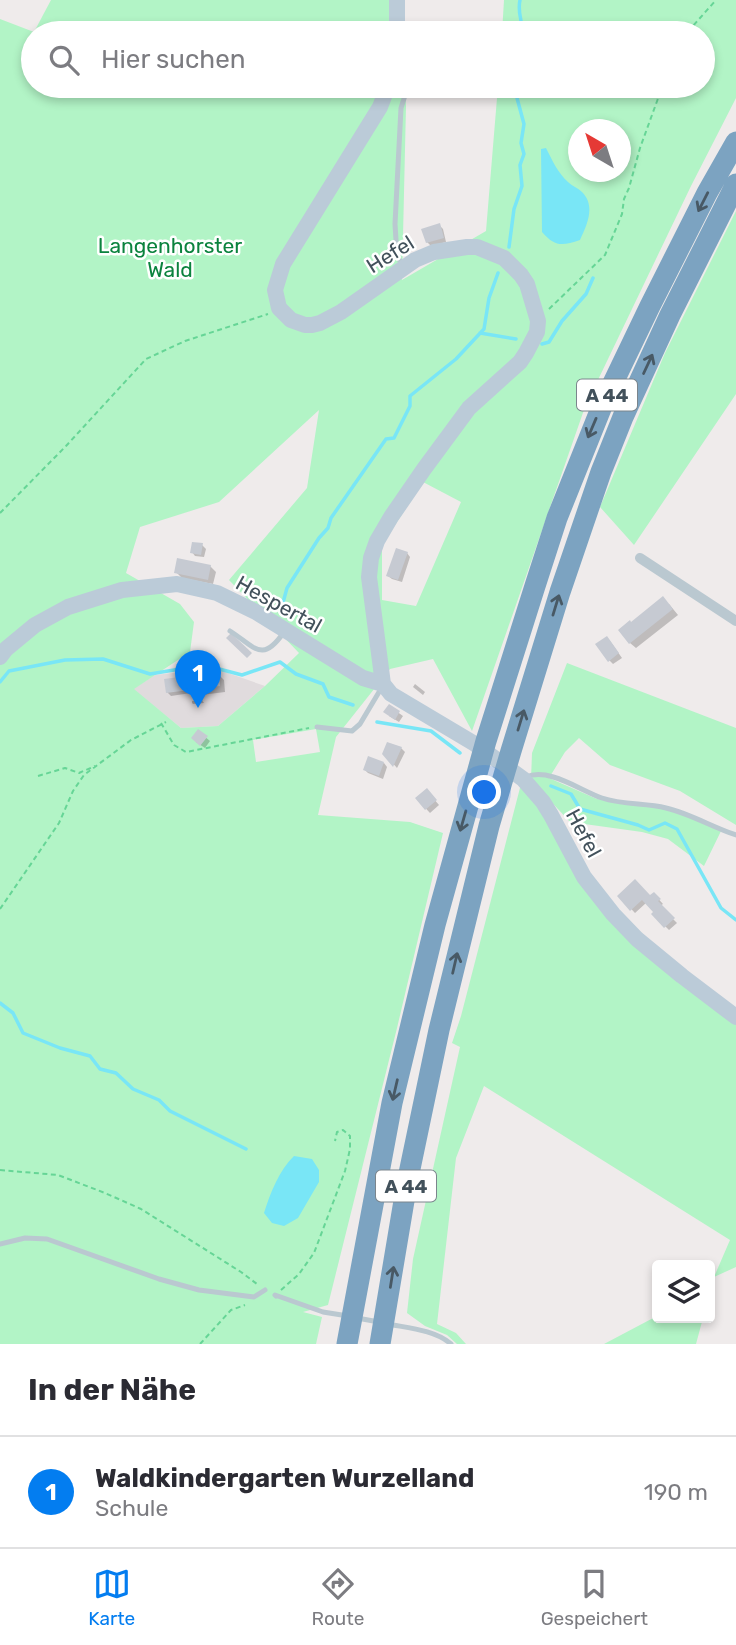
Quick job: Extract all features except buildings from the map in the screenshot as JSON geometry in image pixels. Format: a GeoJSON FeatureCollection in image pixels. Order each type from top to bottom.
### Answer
{"type":"FeatureCollection","features":[{"type":"Feature","properties":{"kind":"highway","name":"A 44"},"geometry":{"type":"LineString","coordinates":[[347,1344],[392,1103],[435,925],[486,741],[557,518],[602,406],[707,193],[736,142]]}},
{"type":"Feature","properties":{"kind":"highway","name":"A 44"},"geometry":{"type":"LineString","coordinates":[[380,1344],[407,1183],[439,1030],[489,826],[536,671],[601,472],[670,315],[736,184]]}},
{"type":"Feature","properties":{"kind":"street"},"geometry":{"type":"LineString","coordinates":[[397,0],[397,21]]}},
{"type":"Feature","properties":{"kind":"street","name":"Hefel"},"geometry":{"type":"LineString","coordinates":[[383,98],[283,264],[275,290],[277,302],[284,315],[305,325],[320,323],[341,312],[415,260],[434,252],[467,247],[486,250],[504,258],[521,275],[527,284],[538,321]]}},
{"type":"Feature","properties":{"kind":"street"},"geometry":{"type":"LineString","coordinates":[[383,684],[369,577],[371,558],[377,541],[424,469],[469,408],[520,362],[537,332],[538,321]]}},
{"type":"Feature","properties":{"kind":"street"},"geometry":{"type":"LineString","coordinates":[[640,558],[736,621]]}},
{"type":"Feature","properties":{"kind":"street","name":"Hespertal"},"geometry":{"type":"LineString","coordinates":[[0,657],[35,625],[68,607],[122,590],[177,584],[217,593],[256,612],[363,678],[383,684]]}},
{"type":"Feature","properties":{"kind":"street","name":"Hefel"},"geometry":{"type":"LineString","coordinates":[[383,684],[391,694],[475,744],[523,779],[543,802],[584,877],[613,914],[682,976],[736,1017]]}},
{"type":"Feature","properties":{"kind":"lane"},"geometry":{"type":"LineString","coordinates":[[404,98],[401,108],[395,224],[397,256],[404,267]]}},
{"type":"Feature","properties":{"kind":"lane"},"geometry":{"type":"LineString","coordinates":[[230,631],[254,648],[268,650],[286,630]]}},
{"type":"Feature","properties":{"kind":"lane"},"geometry":{"type":"LineString","coordinates":[[317,727],[352,731],[360,724],[383,684]]}},
{"type":"Feature","properties":{"kind":"lane"},"geometry":{"type":"LineString","coordinates":[[523,779],[531,775],[546,775],[601,797],[624,803],[662,807],[693,816],[736,835]]}},
{"type":"Feature","properties":{"kind":"lane"},"geometry":{"type":"LineString","coordinates":[[0,1244],[25,1238],[47,1239],[159,1279],[199,1290],[254,1297],[265,1290]]}},
{"type":"Feature","properties":{"kind":"lane"},"geometry":{"type":"LineString","coordinates":[[275,1296],[323,1312],[422,1330],[446,1339],[451,1344]]}},
{"type":"Feature","properties":{"kind":"path"},"geometry":{"type":"LineString","coordinates":[[697,21],[716,0]]}},
{"type":"Feature","properties":{"kind":"path"},"geometry":{"type":"LineString","coordinates":[[538,321],[605,255],[622,214],[640,148],[658,98]]}},
{"type":"Feature","properties":{"kind":"path"},"geometry":{"type":"LineString","coordinates":[[0,513],[146,359],[185,341],[274,312]]}},
{"type":"Feature","properties":{"kind":"path"},"geometry":{"type":"LineString","coordinates":[[0,909],[60,823],[73,791],[84,775],[131,740],[166,722]]}},
{"type":"Feature","properties":{"kind":"path"},"geometry":{"type":"LineString","coordinates":[[161,723],[174,746],[186,752],[317,727]]}},
{"type":"Feature","properties":{"kind":"path"},"geometry":{"type":"LineString","coordinates":[[38,776],[65,768],[79,773],[99,764]]}},
{"type":"Feature","properties":{"kind":"path"},"geometry":{"type":"LineString","coordinates":[[275,1296],[299,1274],[314,1252],[325,1225],[345,1171],[350,1149],[350,1136],[343,1130],[337,1132],[335,1141]]}},
{"type":"Feature","properties":{"kind":"path"},"geometry":{"type":"LineString","coordinates":[[0,1170],[58,1175],[117,1198],[141,1209],[265,1290]]}},
{"type":"Feature","properties":{"kind":"path"},"geometry":{"type":"LineString","coordinates":[[200,1344],[231,1310],[245,1305]]}},
{"type":"Feature","properties":{"kind":"shaded area"},"geometry":{"type":"Polygon","coordinates":[[[207,669],[222,671],[265,686],[218,726],[181,728],[133,689],[155,675],[207,669]]]}},
{"type":"Feature","properties":{"kind":"green space","name":"Langenhorster Wald"},"geometry":{"type":"Polygon","coordinates":[[[51,0],[398,0],[400,21],[40,21],[51,0]]]}},
{"type":"Feature","properties":{"kind":"green space","name":"Langenhorster Wald"},"geometry":{"type":"Polygon","coordinates":[[[504,0],[736,0],[736,98],[585,407],[472,731],[433,659],[390,669],[336,737],[318,815],[410,822],[443,833],[328,1305],[303,1312],[322,1317],[316,1344],[0,1344],[0,19],[21,27],[21,98],[406,98],[402,280],[486,231],[497,98],[715,98],[715,21],[503,21],[504,0]],[[319,410],[219,502],[140,527],[126,573],[180,604],[194,622],[190,652],[134,689],[181,728],[218,726],[299,653],[229,580],[307,488],[319,410]],[[423,482],[382,545],[382,600],[416,606],[461,502],[423,482]],[[316,729],[253,740],[256,762],[320,752],[316,729]]]}},
{"type":"Feature","properties":{"kind":"green space"},"geometry":{"type":"Polygon","coordinates":[[[736,211],[736,394],[634,545],[600,507],[665,353],[736,211]]]}},
{"type":"Feature","properties":{"kind":"green space"},"geometry":{"type":"Polygon","coordinates":[[[567,663],[736,728],[736,825],[680,791],[610,765],[579,738],[565,752],[549,778],[597,799],[660,808],[693,817],[721,831],[704,866],[668,839],[642,832],[570,822],[531,780],[532,753],[567,663]]]}},
{"type":"Feature","properties":{"kind":"green space"},"geometry":{"type":"Polygon","coordinates":[[[523,779],[593,890],[736,1017],[736,1267],[715,1277],[730,1240],[484,1086],[456,1158],[437,1324],[456,1333],[466,1344],[457,1344],[447,1335],[425,1326],[407,1313],[413,1259],[460,1047],[452,1043],[523,779]]]}},
{"type":"Feature","properties":{"kind":"green space"},"geometry":{"type":"Polygon","coordinates":[[[652,1319],[652,1323],[702,1323],[696,1344],[604,1344],[652,1319]]]}},
{"type":"Feature","properties":{"kind":"water"},"geometry":{"type":"Polygon","coordinates":[[[546,148],[561,175],[582,192],[589,203],[589,216],[580,240],[559,244],[542,232],[541,149],[546,148]]]}},
{"type":"Feature","properties":{"kind":"water"},"geometry":{"type":"Polygon","coordinates":[[[294,1156],[312,1159],[319,1170],[319,1182],[298,1218],[284,1226],[272,1223],[264,1213],[279,1175],[294,1156]]]}},
{"type":"Feature","properties":{"kind":"waterway"},"geometry":{"type":"LineString","coordinates":[[520,0],[521,21]]}},
{"type":"Feature","properties":{"kind":"waterway"},"geometry":{"type":"LineString","coordinates":[[509,247],[514,209],[522,186],[520,165],[524,154],[521,143],[524,124],[517,98]]}},
{"type":"Feature","properties":{"kind":"waterway"},"geometry":{"type":"LineString","coordinates":[[281,610],[287,588],[328,528],[331,518],[386,439],[394,438],[410,406],[410,396],[456,359],[484,329],[489,298],[498,273]]}},
{"type":"Feature","properties":{"kind":"waterway"},"geometry":{"type":"LineString","coordinates":[[542,344],[549,342],[562,321],[586,294],[593,278]]}},
{"type":"Feature","properties":{"kind":"waterway"},"geometry":{"type":"LineString","coordinates":[[480,333],[516,339]]}},
{"type":"Feature","properties":{"kind":"waterway"},"geometry":{"type":"LineString","coordinates":[[0,682],[9,671],[65,660],[103,659],[150,674],[204,665],[242,675],[280,662],[296,674],[323,684],[329,697],[353,705]]}},
{"type":"Feature","properties":{"kind":"waterway"},"geometry":{"type":"LineString","coordinates":[[377,722],[431,731],[460,753]]}},
{"type":"Feature","properties":{"kind":"waterway"},"geometry":{"type":"LineString","coordinates":[[551,786],[571,794],[580,809],[649,830],[665,823],[677,829],[721,908],[736,920]]}},
{"type":"Feature","properties":{"kind":"waterway"},"geometry":{"type":"LineString","coordinates":[[0,1003],[13,1013],[23,1033],[60,1048],[90,1056],[100,1069],[116,1073],[133,1089],[159,1100],[170,1111],[246,1149]]}},
{"type":"Feature","properties":{"kind":"place","name":"Waldkindergarten Wurzelland"},"geometry":{"type":"Point","coordinates":[198,708]}}]}
